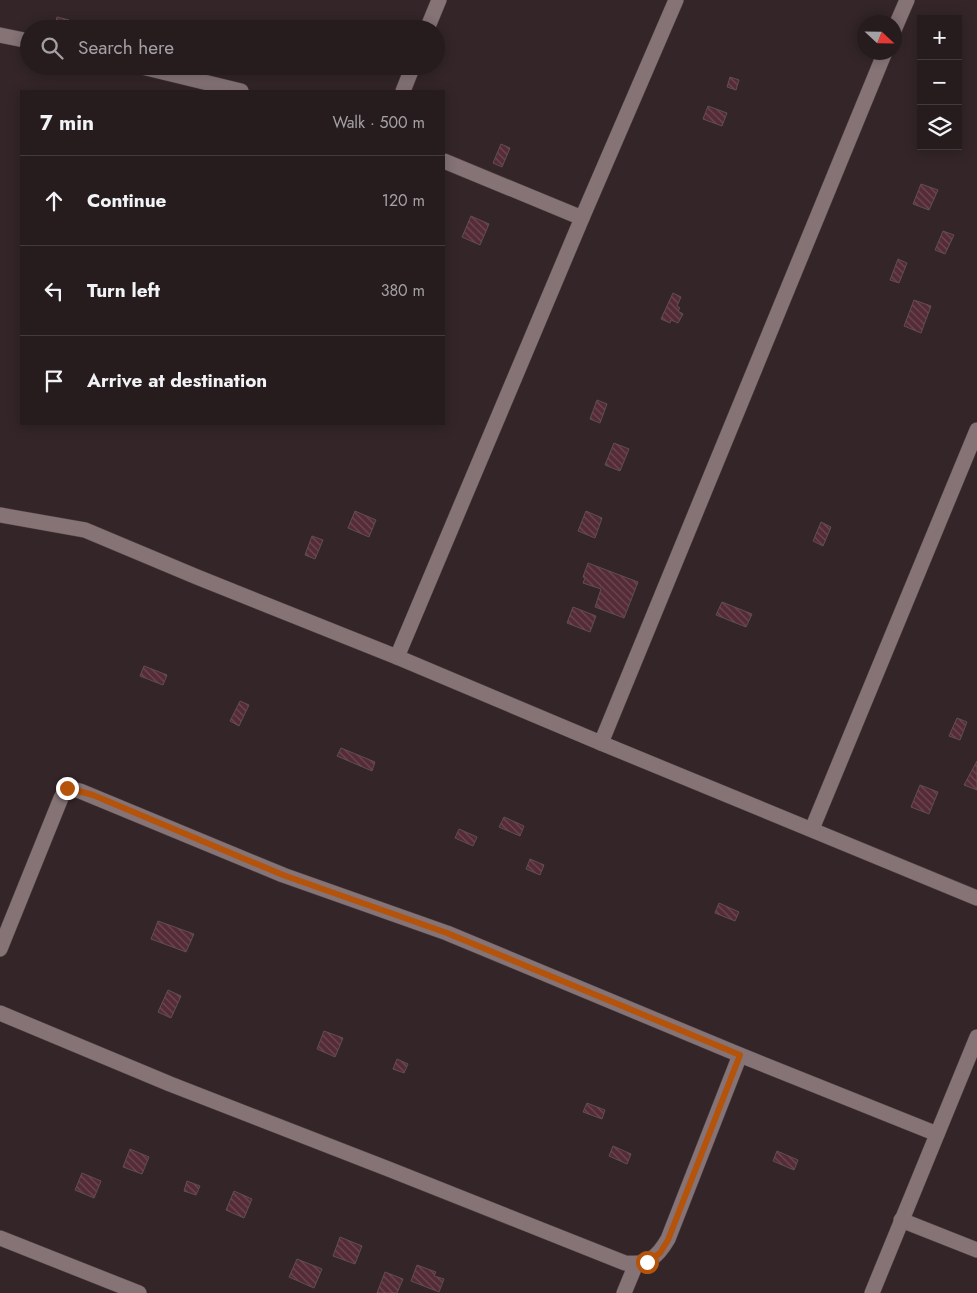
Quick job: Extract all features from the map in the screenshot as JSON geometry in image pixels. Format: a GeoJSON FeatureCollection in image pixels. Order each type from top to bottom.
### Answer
{"type":"FeatureCollection","features":[{"type":"Feature","properties":{"kind":"street"},"geometry":{"type":"LineString","coordinates":[[431,20],[439,0]]}},
{"type":"Feature","properties":{"kind":"street"},"geometry":{"type":"LineString","coordinates":[[397,657],[676,0]]}},
{"type":"Feature","properties":{"kind":"street"},"geometry":{"type":"LineString","coordinates":[[900,15],[907,0]]}},
{"type":"Feature","properties":{"kind":"street"},"geometry":{"type":"LineString","coordinates":[[0,35],[20,39]]}},
{"type":"Feature","properties":{"kind":"street"},"geometry":{"type":"LineString","coordinates":[[601,743],[882,60]]}},
{"type":"Feature","properties":{"kind":"street"},"geometry":{"type":"LineString","coordinates":[[175,75],[237,90]]}},
{"type":"Feature","properties":{"kind":"street"},"geometry":{"type":"LineString","coordinates":[[403,90],[409,75]]}},
{"type":"Feature","properties":{"kind":"street"},"geometry":{"type":"LineString","coordinates":[[445,161],[582,218]]}},
{"type":"Feature","properties":{"kind":"street"},"geometry":{"type":"LineString","coordinates":[[812,829],[977,430]]}},
{"type":"Feature","properties":{"kind":"street"},"geometry":{"type":"LineString","coordinates":[[0,515],[85,530],[397,657],[977,898]]}},
{"type":"Feature","properties":{"kind":"street"},"geometry":{"type":"LineString","coordinates":[[0,949],[55,811],[67,788],[93,795],[283,875],[447,933],[740,1055],[937,1134]]}},
{"type":"Feature","properties":{"kind":"street"},"geometry":{"type":"LineString","coordinates":[[0,1013],[170,1084],[625,1263],[636,1264],[647,1262],[660,1253],[668,1240],[740,1055]]}},
{"type":"Feature","properties":{"kind":"street"},"geometry":{"type":"LineString","coordinates":[[872,1293],[977,1036]]}},
{"type":"Feature","properties":{"kind":"street"},"geometry":{"type":"LineString","coordinates":[[901,1220],[977,1250]]}},
{"type":"Feature","properties":{"kind":"street"},"geometry":{"type":"LineString","coordinates":[[0,1238],[139,1293]]}},
{"type":"Feature","properties":{"kind":"street"},"geometry":{"type":"LineString","coordinates":[[624,1293],[636,1264]]}},
{"type":"Feature","properties":{"kind":"building"},"geometry":{"type":"Polygon","coordinates":[[[57,17],[69,20],[56,20],[57,17]]]}},
{"type":"Feature","properties":{"kind":"building"},"geometry":{"type":"Polygon","coordinates":[[[730,77],[739,80],[736,90],[727,87],[730,77]]]}},
{"type":"Feature","properties":{"kind":"building"},"geometry":{"type":"Polygon","coordinates":[[[708,106],[727,113],[722,126],[703,119],[708,106]]]}},
{"type":"Feature","properties":{"kind":"building"},"geometry":{"type":"Polygon","coordinates":[[[501,144],[510,148],[502,167],[493,163],[501,144]]]}},
{"type":"Feature","properties":{"kind":"building"},"geometry":{"type":"Polygon","coordinates":[[[921,184],[938,190],[929,210],[913,204],[921,184]]]}},
{"type":"Feature","properties":{"kind":"building"},"geometry":{"type":"Polygon","coordinates":[[[471,216],[489,224],[480,245],[462,237],[471,216]]]}},
{"type":"Feature","properties":{"kind":"building"},"geometry":{"type":"Polygon","coordinates":[[[943,231],[954,235],[945,254],[935,250],[943,231]]]}},
{"type":"Feature","properties":{"kind":"building"},"geometry":{"type":"Polygon","coordinates":[[[898,259],[907,263],[899,283],[890,280],[898,259]]]}},
{"type":"Feature","properties":{"kind":"building"},"geometry":{"type":"Polygon","coordinates":[[[673,293],[681,297],[677,306],[680,308],[678,311],[683,314],[678,323],[671,320],[670,323],[661,319],[673,293]]]}},
{"type":"Feature","properties":{"kind":"building"},"geometry":{"type":"Polygon","coordinates":[[[914,300],[931,306],[921,333],[904,326],[914,300]]]}},
{"type":"Feature","properties":{"kind":"building"},"geometry":{"type":"Polygon","coordinates":[[[597,400],[607,404],[600,423],[590,419],[597,400]]]}},
{"type":"Feature","properties":{"kind":"building"},"geometry":{"type":"Polygon","coordinates":[[[614,443],[629,449],[620,471],[605,465],[614,443]]]}},
{"type":"Feature","properties":{"kind":"building"},"geometry":{"type":"Polygon","coordinates":[[[355,511],[376,520],[369,537],[348,528],[355,511]]]}},
{"type":"Feature","properties":{"kind":"building"},"geometry":{"type":"Polygon","coordinates":[[[586,511],[602,518],[595,538],[578,531],[586,511]]]}},
{"type":"Feature","properties":{"kind":"building"},"geometry":{"type":"Polygon","coordinates":[[[821,522],[831,527],[823,546],[813,541],[821,522]]]}},
{"type":"Feature","properties":{"kind":"building"},"geometry":{"type":"Polygon","coordinates":[[[312,536],[323,540],[315,559],[305,555],[312,536]]]}},
{"type":"Feature","properties":{"kind":"building"},"geometry":{"type":"Polygon","coordinates":[[[588,563],[638,582],[624,618],[595,607],[601,589],[583,583],[588,563]]]}},
{"type":"Feature","properties":{"kind":"building"},"geometry":{"type":"Polygon","coordinates":[[[722,602],[752,614],[746,627],[716,615],[722,602]]]}},
{"type":"Feature","properties":{"kind":"building"},"geometry":{"type":"Polygon","coordinates":[[[573,607],[596,616],[590,632],[567,623],[573,607]]]}},
{"type":"Feature","properties":{"kind":"building"},"geometry":{"type":"Polygon","coordinates":[[[144,666],[167,675],[163,685],[140,676],[144,666]]]}},
{"type":"Feature","properties":{"kind":"building"},"geometry":{"type":"Polygon","coordinates":[[[240,701],[249,705],[239,726],[230,721],[240,701]]]}},
{"type":"Feature","properties":{"kind":"building"},"geometry":{"type":"Polygon","coordinates":[[[957,718],[967,722],[960,740],[949,736],[957,718]]]}},
{"type":"Feature","properties":{"kind":"building"},"geometry":{"type":"Polygon","coordinates":[[[341,748],[375,762],[372,771],[337,756],[341,748]]]}},
{"type":"Feature","properties":{"kind":"building"},"geometry":{"type":"Polygon","coordinates":[[[977,761],[977,790],[964,785],[977,761]]]}},
{"type":"Feature","properties":{"kind":"building"},"geometry":{"type":"Polygon","coordinates":[[[920,785],[938,792],[929,814],[911,807],[920,785]]]}},
{"type":"Feature","properties":{"kind":"building"},"geometry":{"type":"Polygon","coordinates":[[[504,817],[524,826],[520,836],[499,827],[504,817]]]}},
{"type":"Feature","properties":{"kind":"building"},"geometry":{"type":"Polygon","coordinates":[[[459,829],[477,837],[473,846],[455,838],[459,829]]]}},
{"type":"Feature","properties":{"kind":"building"},"geometry":{"type":"Polygon","coordinates":[[[530,859],[544,865],[540,875],[526,869],[530,859]]]}},
{"type":"Feature","properties":{"kind":"building"},"geometry":{"type":"Polygon","coordinates":[[[719,903],[739,912],[735,921],[715,913],[719,903]]]}},
{"type":"Feature","properties":{"kind":"building"},"geometry":{"type":"Polygon","coordinates":[[[158,921],[194,934],[186,952],[151,939],[158,921]]]}},
{"type":"Feature","properties":{"kind":"building"},"geometry":{"type":"Polygon","coordinates":[[[168,990],[181,996],[171,1018],[158,1012],[168,990]]]}},
{"type":"Feature","properties":{"kind":"building"},"geometry":{"type":"Polygon","coordinates":[[[324,1031],[343,1038],[335,1057],[317,1049],[324,1031]]]}},
{"type":"Feature","properties":{"kind":"building"},"geometry":{"type":"Polygon","coordinates":[[[397,1059],[408,1064],[404,1073],[393,1069],[397,1059]]]}},
{"type":"Feature","properties":{"kind":"building"},"geometry":{"type":"Polygon","coordinates":[[[587,1103],[605,1110],[602,1119],[583,1112],[587,1103]]]}},
{"type":"Feature","properties":{"kind":"building"},"geometry":{"type":"Polygon","coordinates":[[[613,1146],[631,1154],[627,1164],[609,1156],[613,1146]]]}},
{"type":"Feature","properties":{"kind":"building"},"geometry":{"type":"Polygon","coordinates":[[[130,1149],[149,1157],[142,1174],[123,1167],[130,1149]]]}},
{"type":"Feature","properties":{"kind":"building"},"geometry":{"type":"Polygon","coordinates":[[[777,1151],[798,1160],[794,1170],[773,1161],[777,1151]]]}},
{"type":"Feature","properties":{"kind":"building"},"geometry":{"type":"Polygon","coordinates":[[[82,1173],[101,1181],[94,1198],[75,1190],[82,1173]]]}},
{"type":"Feature","properties":{"kind":"building"},"geometry":{"type":"Polygon","coordinates":[[[187,1181],[200,1186],[196,1195],[184,1191],[187,1181]]]}},
{"type":"Feature","properties":{"kind":"building"},"geometry":{"type":"Polygon","coordinates":[[[234,1191],[252,1199],[244,1218],[226,1210],[234,1191]]]}},
{"type":"Feature","properties":{"kind":"building"},"geometry":{"type":"Polygon","coordinates":[[[340,1237],[362,1246],[355,1264],[333,1256],[340,1237]]]}},
{"type":"Feature","properties":{"kind":"building"},"geometry":{"type":"Polygon","coordinates":[[[297,1259],[322,1269],[314,1288],[289,1277],[297,1259]]]}},
{"type":"Feature","properties":{"kind":"building"},"geometry":{"type":"Polygon","coordinates":[[[417,1265],[436,1272],[434,1276],[444,1279],[439,1292],[411,1281],[417,1265]]]}},
{"type":"Feature","properties":{"kind":"building"},"geometry":{"type":"Polygon","coordinates":[[[385,1272],[403,1279],[397,1293],[377,1293],[385,1272]]]}},
{"type":"Feature","properties":{"kind":"route"},"geometry":{"type":"LineString","coordinates":[[67,788],[93,795],[283,875],[447,933],[740,1055],[668,1240],[660,1253],[647,1262]]}}]}
